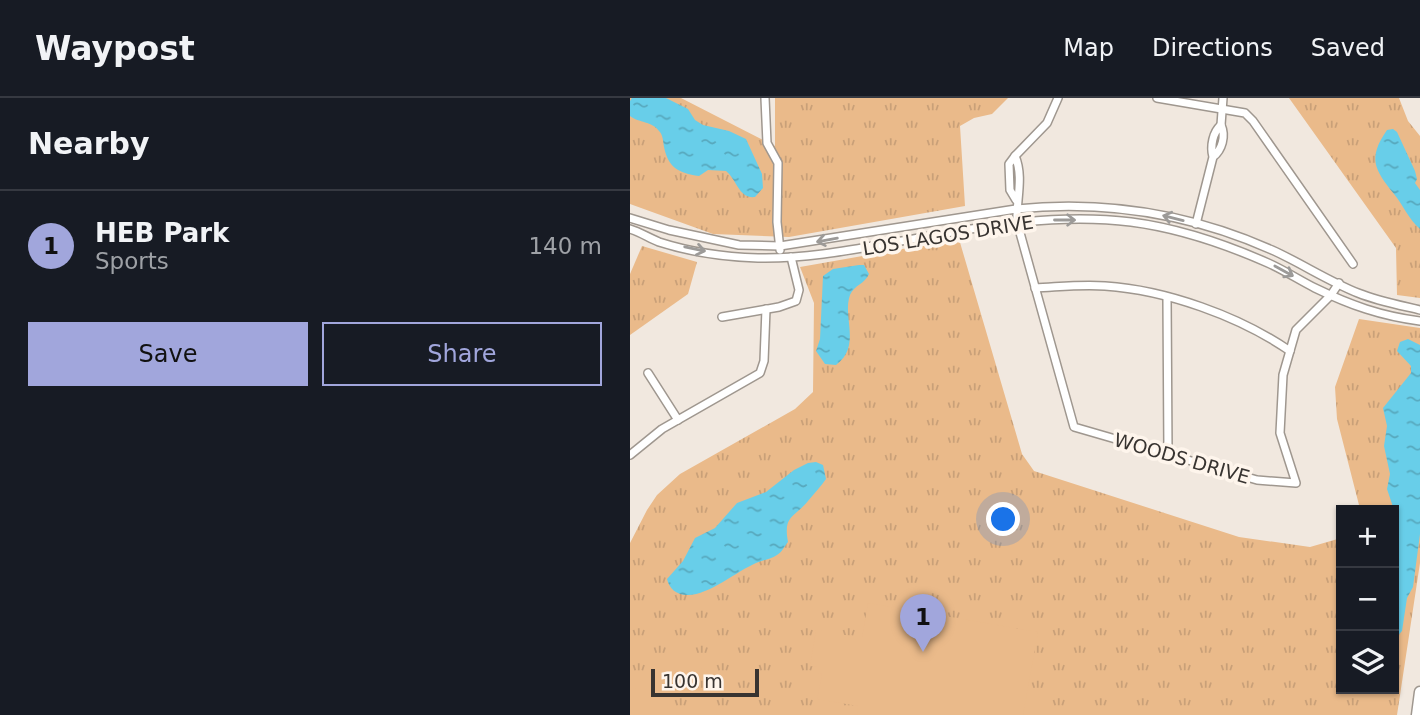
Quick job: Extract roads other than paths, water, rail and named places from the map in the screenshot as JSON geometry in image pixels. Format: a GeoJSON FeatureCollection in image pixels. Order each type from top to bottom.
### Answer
{"type":"FeatureCollection","features":[{"type":"Feature","properties":{"kind":"main road"},"geometry":{"type":"LineString","coordinates":[[1417,715],[1420,692]]}},
{"type":"Feature","properties":{"kind":"street"},"geometry":{"type":"LineString","coordinates":[[765,98],[767,143],[778,163],[779,258]]}},
{"type":"Feature","properties":{"kind":"street","name":"WOODS DRIVE"},"geometry":{"type":"LineString","coordinates":[[1058,98],[1048,123],[1015,156],[1020,190],[1016,204],[1017,222],[1074,427],[1257,480],[1296,483],[1280,433],[1283,375],[1296,330],[1331,295],[1339,283]]}},
{"type":"Feature","properties":{"kind":"street"},"geometry":{"type":"LineString","coordinates":[[1157,98],[1245,113],[1353,264]]}},
{"type":"Feature","properties":{"kind":"street"},"geometry":{"type":"LineString","coordinates":[[1196,224],[1213,157],[1219,152],[1218,141],[1224,132],[1221,125],[1223,98]]}},
{"type":"Feature","properties":{"kind":"street","name":"LOS LAGOS DRIVE"},"geometry":{"type":"LineString","coordinates":[[630,218],[668,230],[738,245],[780,246],[1016,204],[1132,209],[1224,232],[1272,250],[1359,293],[1420,310]]}},
{"type":"Feature","properties":{"kind":"street","name":"LOS LAGOS DRIVE"},"geometry":{"type":"LineString","coordinates":[[630,229],[659,242],[716,254],[779,258],[845,252],[1017,222],[1100,220],[1164,228],[1270,263],[1331,295],[1388,317],[1420,321]]}},
{"type":"Feature","properties":{"kind":"street"},"geometry":{"type":"LineString","coordinates":[[722,317],[796,301],[799,290],[792,257]]}},
{"type":"Feature","properties":{"kind":"street"},"geometry":{"type":"LineString","coordinates":[[1035,288],[1103,286],[1167,298],[1236,321],[1290,351]]}},
{"type":"Feature","properties":{"kind":"street"},"geometry":{"type":"LineString","coordinates":[[1167,298],[1168,454]]}},
{"type":"Feature","properties":{"kind":"street"},"geometry":{"type":"LineString","coordinates":[[630,455],[654,435],[760,373],[764,361],[766,309]]}},
{"type":"Feature","properties":{"kind":"street"},"geometry":{"type":"LineString","coordinates":[[649,373],[678,420]]}},
{"type":"Feature","properties":{"kind":"water"},"geometry":{"type":"Polygon","coordinates":[[[632,98],[666,98],[688,109],[695,120],[703,125],[729,131],[746,139],[762,174],[763,188],[755,197],[750,197],[742,192],[726,171],[708,170],[699,176],[675,168],[668,160],[659,131],[653,125],[630,116],[632,98]]]}},
{"type":"Feature","properties":{"kind":"water"},"geometry":{"type":"Polygon","coordinates":[[[1393,129],[1397,132],[1415,171],[1415,183],[1420,190],[1420,229],[1382,178],[1376,164],[1375,157],[1381,140],[1387,130],[1393,129]]]}},
{"type":"Feature","properties":{"kind":"water"},"geometry":{"type":"Polygon","coordinates":[[[864,265],[869,274],[850,295],[848,349],[836,365],[825,364],[816,351],[820,339],[823,276],[833,269],[864,265]]]}},
{"type":"Feature","properties":{"kind":"water"},"geometry":{"type":"Polygon","coordinates":[[[1408,339],[1420,345],[1420,534],[1413,587],[1407,598],[1402,631],[1399,634],[1399,505],[1392,505],[1387,489],[1390,474],[1384,446],[1387,426],[1383,408],[1411,373],[1411,366],[1397,351],[1400,342],[1408,339]]]}},
{"type":"Feature","properties":{"kind":"water"},"geometry":{"type":"Polygon","coordinates":[[[816,462],[823,465],[826,479],[788,522],[788,542],[779,554],[748,567],[704,592],[683,595],[671,588],[667,579],[683,561],[695,538],[715,528],[737,503],[766,492],[794,470],[816,462]]]}},
{"type":"Feature","properties":{"kind":"place","name":"HEB Park"},"geometry":{"type":"Point","coordinates":[923,652]}}]}
